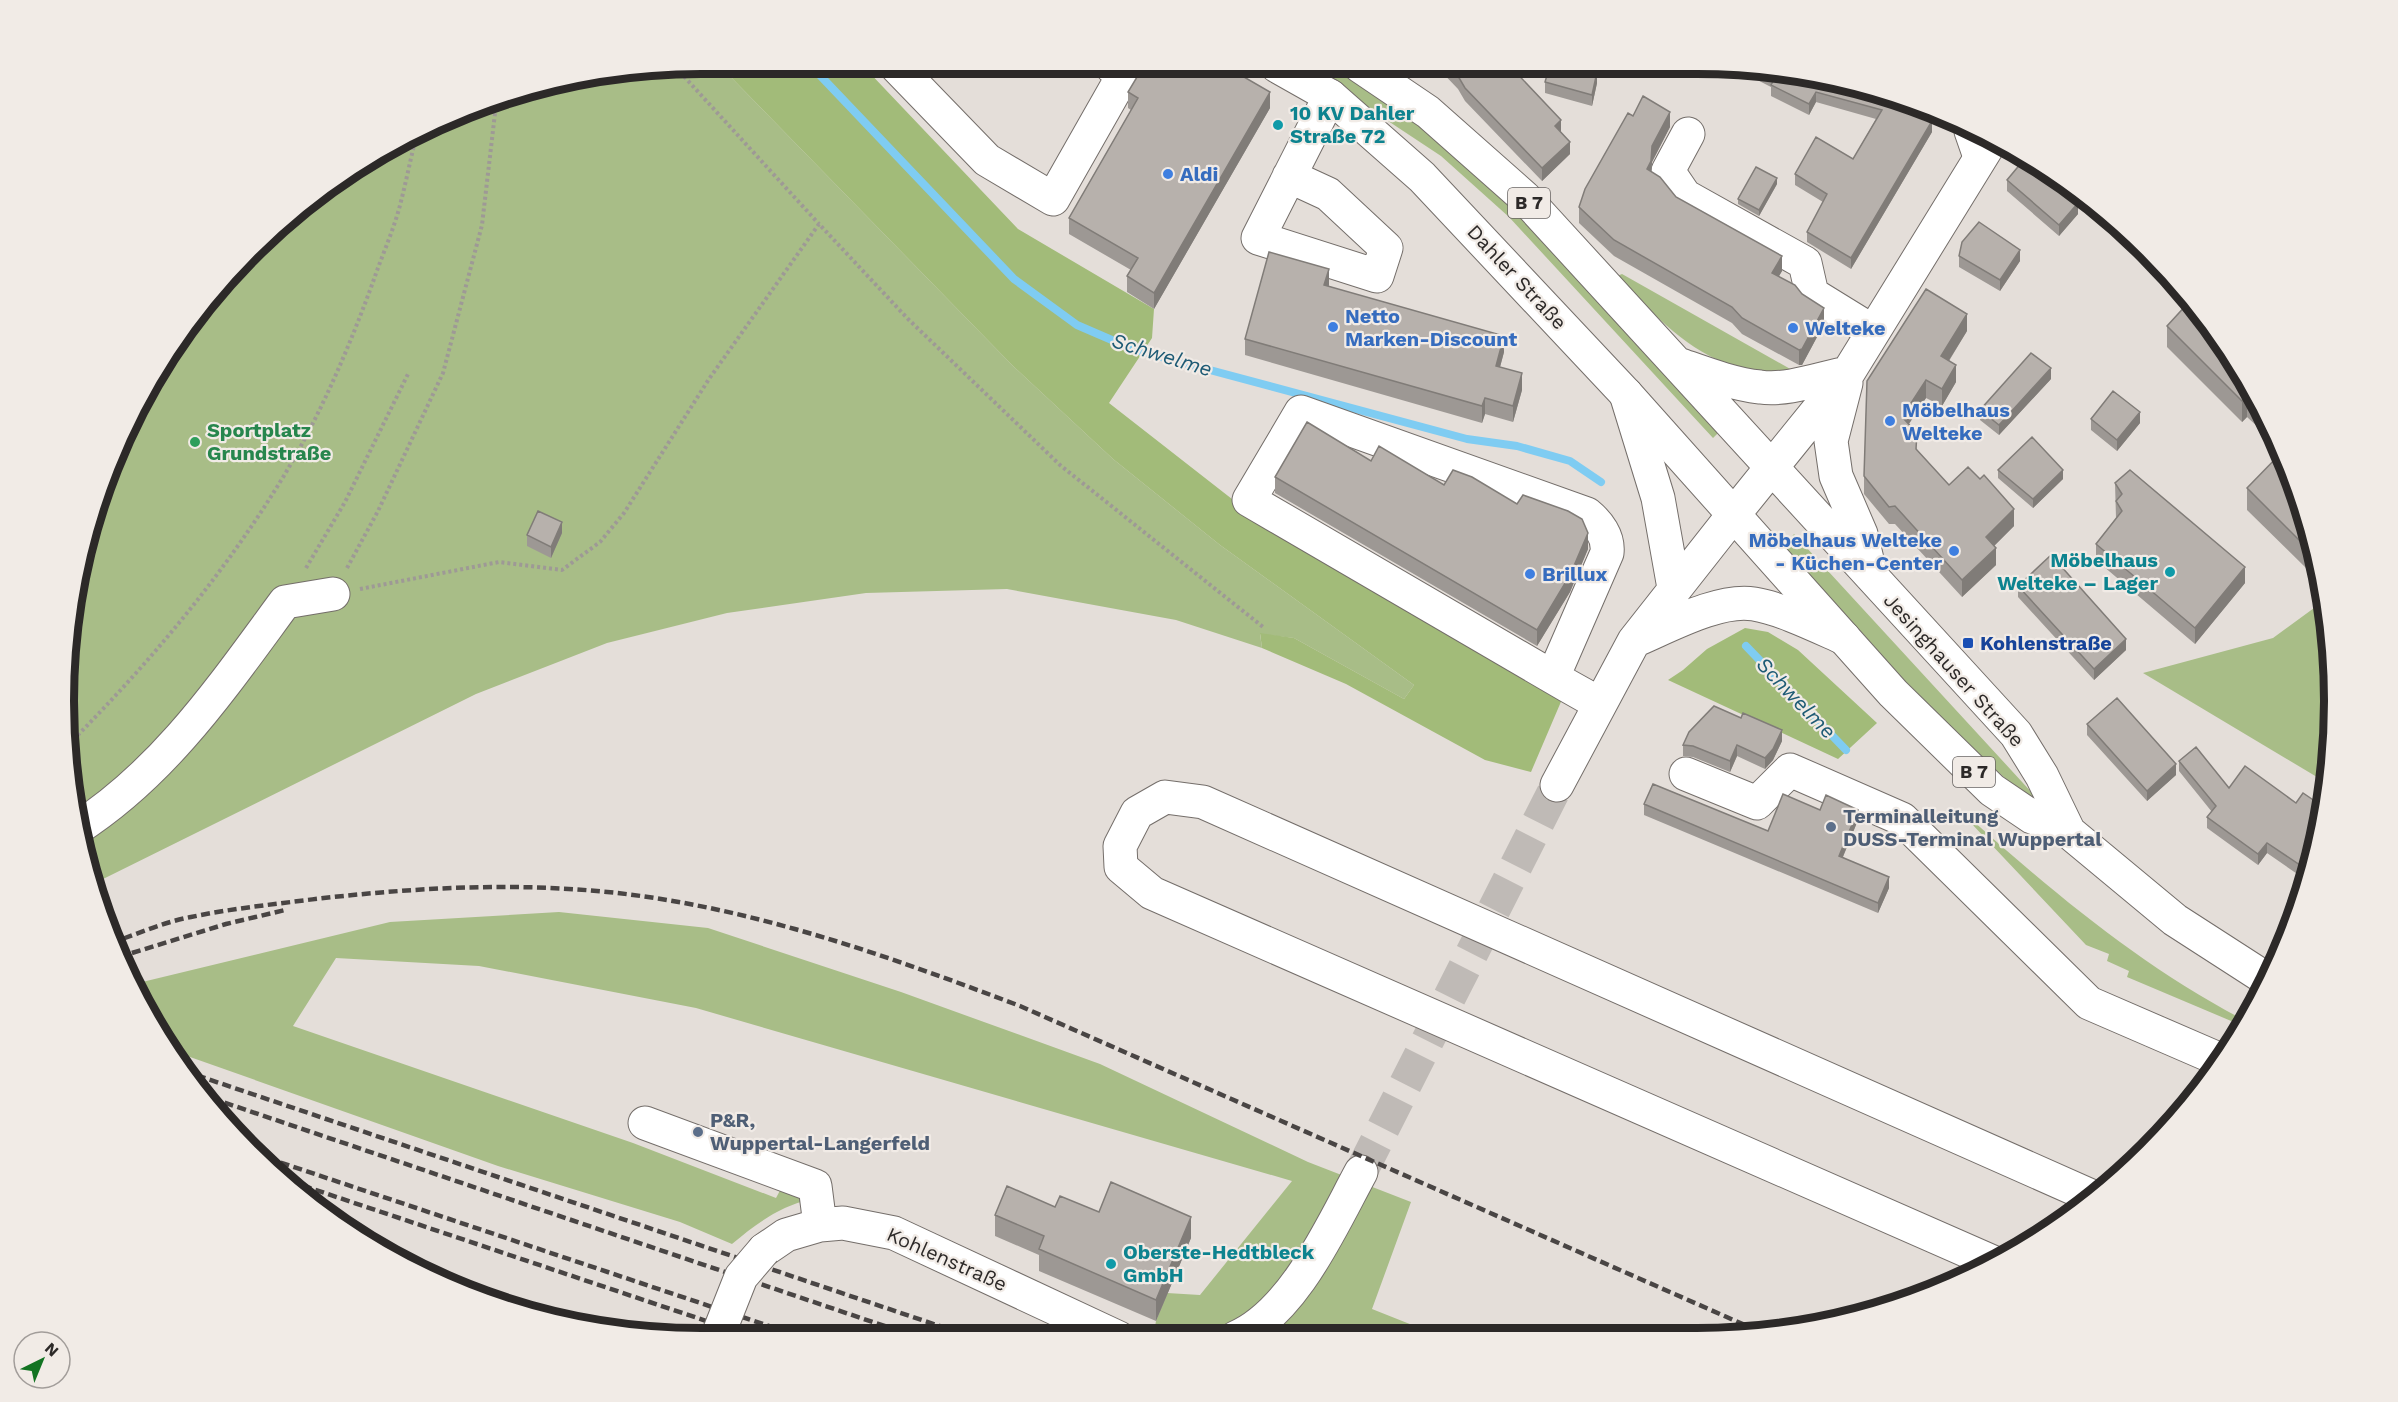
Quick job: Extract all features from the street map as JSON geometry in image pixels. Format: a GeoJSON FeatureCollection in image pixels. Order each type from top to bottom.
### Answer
{"type":"FeatureCollection","features":[{"type":"Feature","properties":{"kind":"main road"},"geometry":{"type":"LineString","coordinates":[[903,74],[987,160],[1053,199],[1124,74]]}},
{"type":"Feature","properties":{"kind":"main road","name":"Dahler Straße"},"geometry":{"type":"LineString","coordinates":[[1291,74],[1330,96],[1422,177],[1626,394],[1734,514]]}},
{"type":"Feature","properties":{"kind":"main road","name":"B 7"},"geometry":{"type":"LineString","coordinates":[[1372,74],[1428,112],[1524,197],[1772,467]]}},
{"type":"Feature","properties":{"kind":"main road"},"geometry":{"type":"LineString","coordinates":[[1289,176],[1330,96]]}},
{"type":"Feature","properties":{"kind":"main road"},"geometry":{"type":"LineString","coordinates":[[1688,134],[1668,171],[1685,196],[1805,264],[1812,294],[1872,331]]}},
{"type":"Feature","properties":{"kind":"main road"},"geometry":{"type":"LineString","coordinates":[[1557,785],[1634,641],[1674,588],[1848,373],[1981,143]]}},
{"type":"Feature","properties":{"kind":"main road"},"geometry":{"type":"LineString","coordinates":[[1676,363],[1714,377],[1761,388],[1782,387],[1848,373]]}},
{"type":"Feature","properties":{"kind":"main road"},"geometry":{"type":"LineString","coordinates":[[1848,373],[1831,441],[1836,476],[1861,534],[1871,576]]}},
{"type":"Feature","properties":{"kind":"main road"},"geometry":{"type":"LineString","coordinates":[[1626,394],[1658,498],[1674,588]]}},
{"type":"Feature","properties":{"kind":"main road"},"geometry":{"type":"LineString","coordinates":[[1553,677],[1607,553],[1608,546],[1598,522],[1587,514],[1301,412],[1249,501],[1553,677],[1600,704]]}},
{"type":"Feature","properties":{"kind":"main road","name":"Jesinghauser Straße"},"geometry":{"type":"LineString","coordinates":[[1772,467],[2016,734],[2042,776],[2069,832]]}},
{"type":"Feature","properties":{"kind":"main road","name":"Jesinghauser Straße"},"geometry":{"type":"LineString","coordinates":[[1734,514],[1893,693],[1992,790],[2032,817],[2069,832],[2175,920],[2261,976]]}},
{"type":"Feature","properties":{"kind":"main road"},"geometry":{"type":"LineString","coordinates":[[86,823],[112,806],[148,774],[201,716],[285,602],[333,594]]}},
{"type":"Feature","properties":{"kind":"main road"},"geometry":{"type":"LineString","coordinates":[[1634,641],[1696,614],[1726,606],[1753,603],[1844,638]]}},
{"type":"Feature","properties":{"kind":"main road"},"geometry":{"type":"LineString","coordinates":[[1686,774],[1756,803],[1790,770],[1902,819],[2089,1003],[2214,1057]]}},
{"type":"Feature","properties":{"kind":"main road"},"geometry":{"type":"LineString","coordinates":[[1985,1259],[1152,893],[1121,867],[1120,846],[1137,813],[1165,797],[1203,802],[2086,1194]]}},
{"type":"Feature","properties":{"kind":"main road"},"geometry":{"type":"LineString","coordinates":[[645,1123],[815,1186],[820,1225]]}},
{"type":"Feature","properties":{"kind":"main road"},"geometry":{"type":"LineString","coordinates":[[1252,1328],[1281,1301],[1315,1256],[1361,1172]]}},
{"type":"Feature","properties":{"kind":"main road","name":"Kohlenstraße"},"geometry":{"type":"LineString","coordinates":[[720,1328],[741,1277],[764,1251],[786,1235],[820,1225],[843,1223],[894,1233],[1098,1328]]}},
{"type":"Feature","properties":{"kind":"path"},"geometry":{"type":"LineString","coordinates":[[682,74],[819,224],[932,342],[1060,465],[1263,627]]}},
{"type":"Feature","properties":{"kind":"path"},"geometry":{"type":"LineString","coordinates":[[333,594],[378,511],[443,373],[482,225],[496,108]]}},
{"type":"Feature","properties":{"kind":"path"},"geometry":{"type":"LineString","coordinates":[[75,738],[112,701],[161,644],[221,568],[277,487],[332,384],[356,326],[399,211],[415,143]]}},
{"type":"Feature","properties":{"kind":"path"},"geometry":{"type":"LineString","coordinates":[[333,594],[499,562],[562,570],[600,542],[624,513],[709,379],[819,224]]}},
{"type":"Feature","properties":{"kind":"path"},"geometry":{"type":"LineString","coordinates":[[285,602],[345,502],[408,374]]}},
{"type":"Feature","properties":{"kind":"green space"},"geometry":{"type":"Polygon","coordinates":[[[701,74],[728,74],[1013,366],[1113,459],[1220,545],[1414,685],[1404,699],[1294,638],[1260,634],[1262,648],[1176,620],[1007,589],[866,593],[727,613],[607,643],[476,694],[100,880],[86,823],[75,742],[75,660],[86,579],[107,499],[138,423],[179,352],[203,319],[257,257],[287,229],[352,179],[423,138],[461,121],[539,95],[619,79],[701,74]]]}},
{"type":"Feature","properties":{"kind":"green space"},"geometry":{"type":"Polygon","coordinates":[[[728,74],[871,74],[1018,229],[1154,309],[1152,338],[1109,403],[1255,517],[1563,697],[1531,772],[1485,760],[1346,684],[1262,648],[1260,633],[1294,638],[1404,699],[1414,685],[1220,545],[1113,459],[1013,366],[728,74]]]}},
{"type":"Feature","properties":{"kind":"green space"},"geometry":{"type":"Polygon","coordinates":[[[1317,74],[1347,74],[1425,128],[1489,184],[1719,432],[1713,438],[1509,217],[1441,156],[1317,74]]]}},
{"type":"Feature","properties":{"kind":"green space"},"geometry":{"type":"Polygon","coordinates":[[[1622,274],[1792,370],[1774,378],[1709,356],[1680,337],[1653,314],[1617,276],[1622,274]]]}},
{"type":"Feature","properties":{"kind":"green space"},"geometry":{"type":"Polygon","coordinates":[[[1794,534],[2046,808],[2047,815],[1943,719],[1782,549],[1794,534]]]}},
{"type":"Feature","properties":{"kind":"green space"},"geometry":{"type":"Polygon","coordinates":[[[2317,606],[2323,660],[2324,701],[2319,778],[2143,673],[2273,638],[2317,606]]]}},
{"type":"Feature","properties":{"kind":"green space"},"geometry":{"type":"Polygon","coordinates":[[[1745,628],[1768,632],[1798,650],[1877,723],[1838,759],[1668,680],[1707,649],[1745,628]]]}},
{"type":"Feature","properties":{"kind":"green space"},"geometry":{"type":"Polygon","coordinates":[[[1972,820],[2069,903],[2137,954],[2209,1001],[2239,1017],[2235,1023],[2127,977],[2129,971],[2107,961],[2109,954],[2086,945],[1970,822],[1972,820]]]}},
{"type":"Feature","properties":{"kind":"green space"},"geometry":{"type":"Polygon","coordinates":[[[559,912],[708,928],[901,992],[1100,1064],[1308,1162],[1411,1202],[1372,1309],[1420,1328],[1155,1328],[1167,1293],[1200,1295],[1292,1181],[696,1008],[479,966],[336,958],[293,1026],[633,1143],[776,1198],[784,1183],[811,1199],[789,1206],[769,1217],[732,1244],[680,1222],[498,1166],[182,1054],[140,983],[390,922],[559,912]]]}},
{"type":"Feature","properties":{"kind":"building","name":"Aldi"},"geometry":{"type":"Polygon","coordinates":[[[1139,74],[1239,74],[1270,92],[1154,293],[1127,276],[1138,258],[1069,218],[1138,98],[1128,92],[1139,74]]]}},
{"type":"Feature","properties":{"kind":"building"},"geometry":{"type":"Polygon","coordinates":[[[1456,74],[1518,74],[1561,120],[1555,126],[1570,142],[1542,168],[1465,88],[1456,74]]]}},
{"type":"Feature","properties":{"kind":"building"},"geometry":{"type":"Polygon","coordinates":[[[1547,74],[1597,74],[1592,95],[1545,82],[1547,74]]]}},
{"type":"Feature","properties":{"kind":"building"},"geometry":{"type":"Polygon","coordinates":[[[1775,79],[1819,86],[1899,107],[1932,121],[1851,258],[1807,232],[1827,194],[1795,174],[1816,137],[1853,159],[1882,110],[1816,92],[1809,104],[1771,85],[1775,79]]]}},
{"type":"Feature","properties":{"kind":"building"},"geometry":{"type":"Polygon","coordinates":[[[1643,96],[1670,112],[1652,146],[1651,161],[1647,169],[1660,177],[1676,197],[1782,256],[1772,273],[1795,285],[1802,294],[1824,308],[1802,349],[1799,350],[1742,318],[1732,307],[1614,240],[1579,207],[1585,189],[1628,113],[1633,116],[1643,96]]]}},
{"type":"Feature","properties":{"kind":"building"},"geometry":{"type":"Polygon","coordinates":[[[2021,164],[2078,203],[2059,225],[2007,180],[2021,164]]]}},
{"type":"Feature","properties":{"kind":"building"},"geometry":{"type":"Polygon","coordinates":[[[1756,167],[1777,178],[1759,210],[1738,199],[1756,167]]]}},
{"type":"Feature","properties":{"kind":"building"},"geometry":{"type":"Polygon","coordinates":[[[1979,222],[2020,250],[2000,280],[1959,256],[1962,242],[1979,222]]]}},
{"type":"Feature","properties":{"kind":"building","name":"Netto Marken-Discount"},"geometry":{"type":"Polygon","coordinates":[[[1269,252],[1329,269],[1324,285],[1504,336],[1496,366],[1522,373],[1513,406],[1485,398],[1482,406],[1245,339],[1269,252]]]}},
{"type":"Feature","properties":{"kind":"building"},"geometry":{"type":"Polygon","coordinates":[[[1926,289],[1967,314],[1941,356],[1956,365],[1942,389],[1926,380],[1902,417],[1917,433],[1916,449],[1949,485],[1968,467],[1980,479],[1984,475],[2014,509],[1986,537],[1996,548],[1962,580],[1895,506],[1889,507],[1864,476],[1867,381],[1926,289]]]}},
{"type":"Feature","properties":{"kind":"building"},"geometry":{"type":"Polygon","coordinates":[[[2185,307],[2219,352],[2246,397],[2242,401],[2167,326],[2185,307]]]}},
{"type":"Feature","properties":{"kind":"building"},"geometry":{"type":"Polygon","coordinates":[[[2031,353],[2051,368],[1999,425],[1980,410],[2031,353]]]}},
{"type":"Feature","properties":{"kind":"building"},"geometry":{"type":"Polygon","coordinates":[[[2113,391],[2140,412],[2117,440],[2091,419],[2113,391]]]}},
{"type":"Feature","properties":{"kind":"building"},"geometry":{"type":"Polygon","coordinates":[[[1307,422],[1371,461],[1379,446],[1444,485],[1453,470],[1472,477],[1517,504],[1523,495],[1568,511],[1582,519],[1588,533],[1570,575],[1537,630],[1275,477],[1307,422]]]}},
{"type":"Feature","properties":{"kind":"building"},"geometry":{"type":"Polygon","coordinates":[[[2032,437],[2063,470],[2033,499],[1998,470],[2032,437]]]}},
{"type":"Feature","properties":{"kind":"building"},"geometry":{"type":"Polygon","coordinates":[[[2276,458],[2304,545],[2247,488],[2276,458]]]}},
{"type":"Feature","properties":{"kind":"building","name":"Möbelhaus Welteke – Lager"},"geometry":{"type":"Polygon","coordinates":[[[2130,470],[2245,567],[2195,628],[2096,544],[2122,511],[2116,501],[2122,494],[2115,483],[2130,470]]]}},
{"type":"Feature","properties":{"kind":"building"},"geometry":{"type":"Polygon","coordinates":[[[538,511],[562,522],[551,547],[527,535],[538,511]]]}},
{"type":"Feature","properties":{"kind":"building"},"geometry":{"type":"Polygon","coordinates":[[[2051,555],[2126,639],[2094,669],[2018,586],[2051,555]]]}},
{"type":"Feature","properties":{"kind":"building"},"geometry":{"type":"Polygon","coordinates":[[[2117,698],[2176,764],[2147,791],[2087,724],[2117,698]]]}},
{"type":"Feature","properties":{"kind":"building"},"geometry":{"type":"Polygon","coordinates":[[[1714,706],[1741,718],[1743,713],[1782,730],[1773,749],[1765,758],[1737,745],[1730,761],[1693,746],[1683,745],[1689,732],[1714,706]]]}},
{"type":"Feature","properties":{"kind":"building"},"geometry":{"type":"Polygon","coordinates":[[[2196,747],[2229,788],[2245,766],[2296,803],[2303,793],[2316,802],[2302,866],[2267,843],[2258,854],[2207,817],[2216,806],[2179,761],[2196,747]]]}},
{"type":"Feature","properties":{"kind":"building"},"geometry":{"type":"Polygon","coordinates":[[[1653,784],[1768,831],[1783,794],[1820,810],[1826,795],[1858,810],[1839,856],[1889,877],[1878,903],[1644,804],[1653,784]]]}},
{"type":"Feature","properties":{"kind":"building","name":"Oberste-Hedtbleck GmbH"},"geometry":{"type":"Polygon","coordinates":[[[1111,1182],[1191,1217],[1156,1300],[1039,1249],[1044,1236],[995,1215],[1007,1186],[1055,1207],[1060,1196],[1099,1212],[1111,1182]]]}},
{"type":"Feature","properties":{"kind":"waterway","name":"Schwelme"},"geometry":{"type":"LineString","coordinates":[[819,74],[1014,279],[1077,325],[1135,350],[1467,439],[1517,446],[1570,461],[1601,482]]}},
{"type":"Feature","properties":{"kind":"waterway","name":"Schwelme"},"geometry":{"type":"LineString","coordinates":[[1746,646],[1846,750]]}},
{"type":"Feature","properties":{"kind":"tunnel"},"geometry":{"type":"LineString","coordinates":[[1361,1172],[1557,785]]}},
{"type":"Feature","properties":{"kind":"railway"},"geometry":{"type":"LineString","coordinates":[[120,939],[191,917],[263,905],[396,891],[484,887],[529,887],[617,893],[661,899],[753,918],[888,958],[1020,1006],[1747,1326]]}},
{"type":"Feature","properties":{"kind":"railway"},"geometry":{"type":"LineString","coordinates":[[127,955],[226,924],[285,910]]}},
{"type":"Feature","properties":{"kind":"railway"},"geometry":{"type":"LineString","coordinates":[[198,1076],[945,1328]]}},
{"type":"Feature","properties":{"kind":"railway"},"geometry":{"type":"LineString","coordinates":[[217,1100],[890,1328]]}},
{"type":"Feature","properties":{"kind":"railway"},"geometry":{"type":"LineString","coordinates":[[273,1160],[775,1328]]}},
{"type":"Feature","properties":{"kind":"railway"},"geometry":{"type":"LineString","coordinates":[[302,1186],[727,1328]]}},
{"type":"Feature","properties":{"kind":"place","name":"10 KV Dahler Straße 72"},"geometry":{"type":"Point","coordinates":[1278,125]}},
{"type":"Feature","properties":{"kind":"place","name":"Aldi"},"geometry":{"type":"Point","coordinates":[1168,174]}},
{"type":"Feature","properties":{"kind":"place","name":"Netto Marken-Discount"},"geometry":{"type":"Point","coordinates":[1333,327]}},
{"type":"Feature","properties":{"kind":"place","name":"Welteke"},"geometry":{"type":"Point","coordinates":[1793,328]}},
{"type":"Feature","properties":{"kind":"place","name":"Möbelhaus Welteke"},"geometry":{"type":"Point","coordinates":[1890,421]}},
{"type":"Feature","properties":{"kind":"place","name":"Sportplatz Grundstraße"},"geometry":{"type":"Point","coordinates":[195,442]}},
{"type":"Feature","properties":{"kind":"place","name":"Möbelhaus Welteke - Küchen-Center"},"geometry":{"type":"Point","coordinates":[1954,551]}},
{"type":"Feature","properties":{"kind":"place","name":"Möbelhaus Welteke – Lager"},"geometry":{"type":"Point","coordinates":[2170,572]}},
{"type":"Feature","properties":{"kind":"place","name":"Brillux"},"geometry":{"type":"Point","coordinates":[1530,574]}},
{"type":"Feature","properties":{"kind":"place","name":"Kohlenstraße"},"geometry":{"type":"Point","coordinates":[1968,643]}},
{"type":"Feature","properties":{"kind":"place","name":"Terminalleitung DUSS-Terminal Wuppertal"},"geometry":{"type":"Point","coordinates":[1831,827]}},
{"type":"Feature","properties":{"kind":"place","name":"P&R, Wuppertal-Langerfeld"},"geometry":{"type":"Point","coordinates":[698,1132]}},
{"type":"Feature","properties":{"kind":"place","name":"Oberste-Hedtbleck GmbH"},"geometry":{"type":"Point","coordinates":[1111,1264]}}]}
